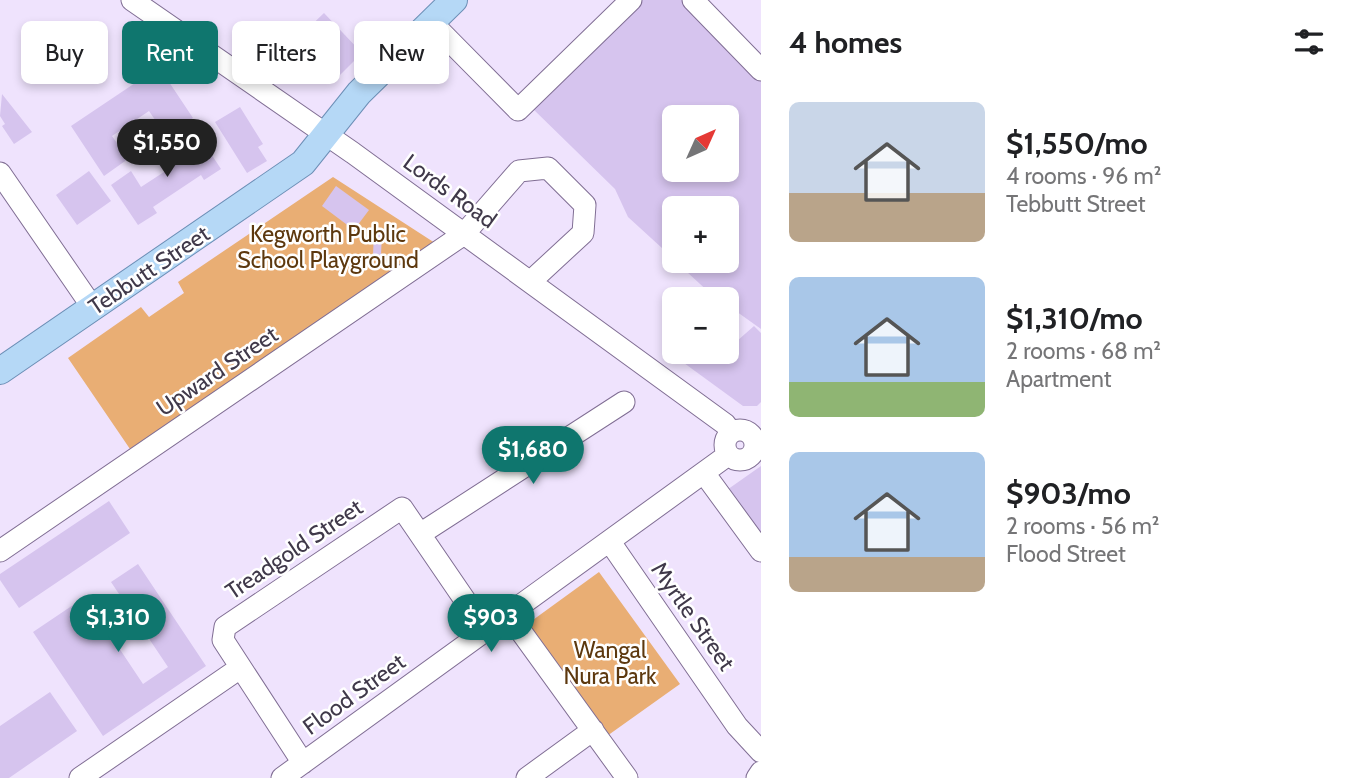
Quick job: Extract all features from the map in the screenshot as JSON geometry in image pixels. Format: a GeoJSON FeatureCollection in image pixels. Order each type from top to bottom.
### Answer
{"type":"FeatureCollection","features":[{"type":"Feature","properties":{"kind":"main road","name":"Tebbutt Street"},"geometry":{"type":"LineString","coordinates":[[432,21],[454,0]]}},
{"type":"Feature","properties":{"kind":"main road","name":"Tebbutt Street"},"geometry":{"type":"LineString","coordinates":[[0,371],[283,179],[303,163],[368,84]]}},
{"type":"Feature","properties":{"kind":"street","name":"Lords Road"},"geometry":{"type":"LineString","coordinates":[[132,0],[464,234],[726,424],[750,434]]}},
{"type":"Feature","properties":{"kind":"street"},"geometry":{"type":"LineString","coordinates":[[153,15],[168,0]]}},
{"type":"Feature","properties":{"kind":"street"},"geometry":{"type":"LineString","coordinates":[[449,40],[518,110],[631,0]]}},
{"type":"Feature","properties":{"kind":"street"},"geometry":{"type":"LineString","coordinates":[[693,0],[761,70]]}},
{"type":"Feature","properties":{"kind":"street","name":"Upward Street"},"geometry":{"type":"LineString","coordinates":[[0,551],[464,234],[519,171],[548,168],[585,205],[583,233],[530,282]]}},
{"type":"Feature","properties":{"kind":"street"},"geometry":{"type":"LineString","coordinates":[[0,173],[93,308]]}},
{"type":"Feature","properties":{"kind":"street"},"geometry":{"type":"LineString","coordinates":[[420,534],[624,402]]}},
{"type":"Feature","properties":{"kind":"street","name":"Flood Street"},"geometry":{"type":"LineString","coordinates":[[282,778],[728,455],[735,460],[744,460],[752,455],[750,434]]}},
{"type":"Feature","properties":{"kind":"street"},"geometry":{"type":"LineString","coordinates":[[704,473],[761,551]]}},
{"type":"Feature","properties":{"kind":"street","name":"Treadgold Street"},"geometry":{"type":"LineString","coordinates":[[303,763],[223,640],[225,627],[402,508],[486,631]]}},
{"type":"Feature","properties":{"kind":"street","name":"Myrtle Street"},"geometry":{"type":"LineString","coordinates":[[610,542],[737,726],[761,752]]}},
{"type":"Feature","properties":{"kind":"street"},"geometry":{"type":"LineString","coordinates":[[509,615],[627,778]]}},
{"type":"Feature","properties":{"kind":"street"},"geometry":{"type":"LineString","coordinates":[[80,778],[240,668]]}},
{"type":"Feature","properties":{"kind":"street"},"geometry":{"type":"LineString","coordinates":[[527,778],[593,730]]}},
{"type":"Feature","properties":{"kind":"street"},"geometry":{"type":"LineString","coordinates":[[757,778],[761,772]]}},
{"type":"Feature","properties":{"kind":"green space","name":"Kegworth Public School Playground"},"geometry":{"type":"Polygon","coordinates":[[[333,177],[435,243],[130,449],[68,358],[141,307],[149,317],[184,293],[178,282],[333,177]]]}},
{"type":"Feature","properties":{"kind":"green space","name":"Wangal Nura Park"},"geometry":{"type":"Polygon","coordinates":[[[599,572],[680,684],[607,736],[526,625],[599,572]]]}},
{"type":"Feature","properties":{"kind":"building"},"geometry":{"type":"Polygon","coordinates":[[[640,0],[682,0],[761,80],[761,329],[739,313],[739,287],[703,287],[688,273],[739,273],[739,196],[662,196],[662,248],[628,217],[615,189],[531,107],[640,0]]]}},
{"type":"Feature","properties":{"kind":"building"},"geometry":{"type":"Polygon","coordinates":[[[324,13],[332,21],[316,21],[324,13]]]}},
{"type":"Feature","properties":{"kind":"building"},"geometry":{"type":"Polygon","coordinates":[[[340,30],[354,45],[354,61],[340,75],[340,30]]]}},
{"type":"Feature","properties":{"kind":"building"},"geometry":{"type":"Polygon","coordinates":[[[134,84],[170,84],[193,118],[166,136],[149,111],[112,136],[128,159],[104,176],[71,126],[134,84]]]}},
{"type":"Feature","properties":{"kind":"building"},"geometry":{"type":"Polygon","coordinates":[[[2,94],[32,132],[14,144],[2,126],[5,124],[0,116],[2,94]]]}},
{"type":"Feature","properties":{"kind":"building"},"geometry":{"type":"Polygon","coordinates":[[[240,107],[263,144],[258,147],[267,161],[247,173],[215,122],[240,107]]]}},
{"type":"Feature","properties":{"kind":"building"},"geometry":{"type":"Polygon","coordinates":[[[194,128],[221,169],[204,180],[201,175],[153,207],[157,213],[138,225],[111,185],[131,171],[141,187],[187,157],[176,141],[194,128]]]}},
{"type":"Feature","properties":{"kind":"building"},"geometry":{"type":"Polygon","coordinates":[[[89,171],[111,201],[77,225],[56,195],[89,171]]]}},
{"type":"Feature","properties":{"kind":"building"},"geometry":{"type":"Polygon","coordinates":[[[336,186],[369,210],[354,230],[322,206],[336,186]]]}},
{"type":"Feature","properties":{"kind":"building"},"geometry":{"type":"Polygon","coordinates":[[[374,231],[382,232],[381,255],[373,255],[374,231]]]}},
{"type":"Feature","properties":{"kind":"building"},"geometry":{"type":"Polygon","coordinates":[[[754,326],[761,333],[761,402],[757,406],[743,406],[685,364],[739,364],[739,339],[754,326]]]}},
{"type":"Feature","properties":{"kind":"building"},"geometry":{"type":"Polygon","coordinates":[[[761,466],[761,543],[724,492],[761,466]]]}},
{"type":"Feature","properties":{"kind":"building"},"geometry":{"type":"Polygon","coordinates":[[[109,501],[130,533],[19,608],[0,580],[0,574],[109,501]]]}},
{"type":"Feature","properties":{"kind":"building"},"geometry":{"type":"Polygon","coordinates":[[[138,564],[206,666],[103,736],[33,632],[85,597],[143,684],[168,667],[111,582],[138,564]]]}},
{"type":"Feature","properties":{"kind":"building"},"geometry":{"type":"Polygon","coordinates":[[[50,692],[77,731],[9,778],[0,778],[0,726],[50,692]]]}}]}
